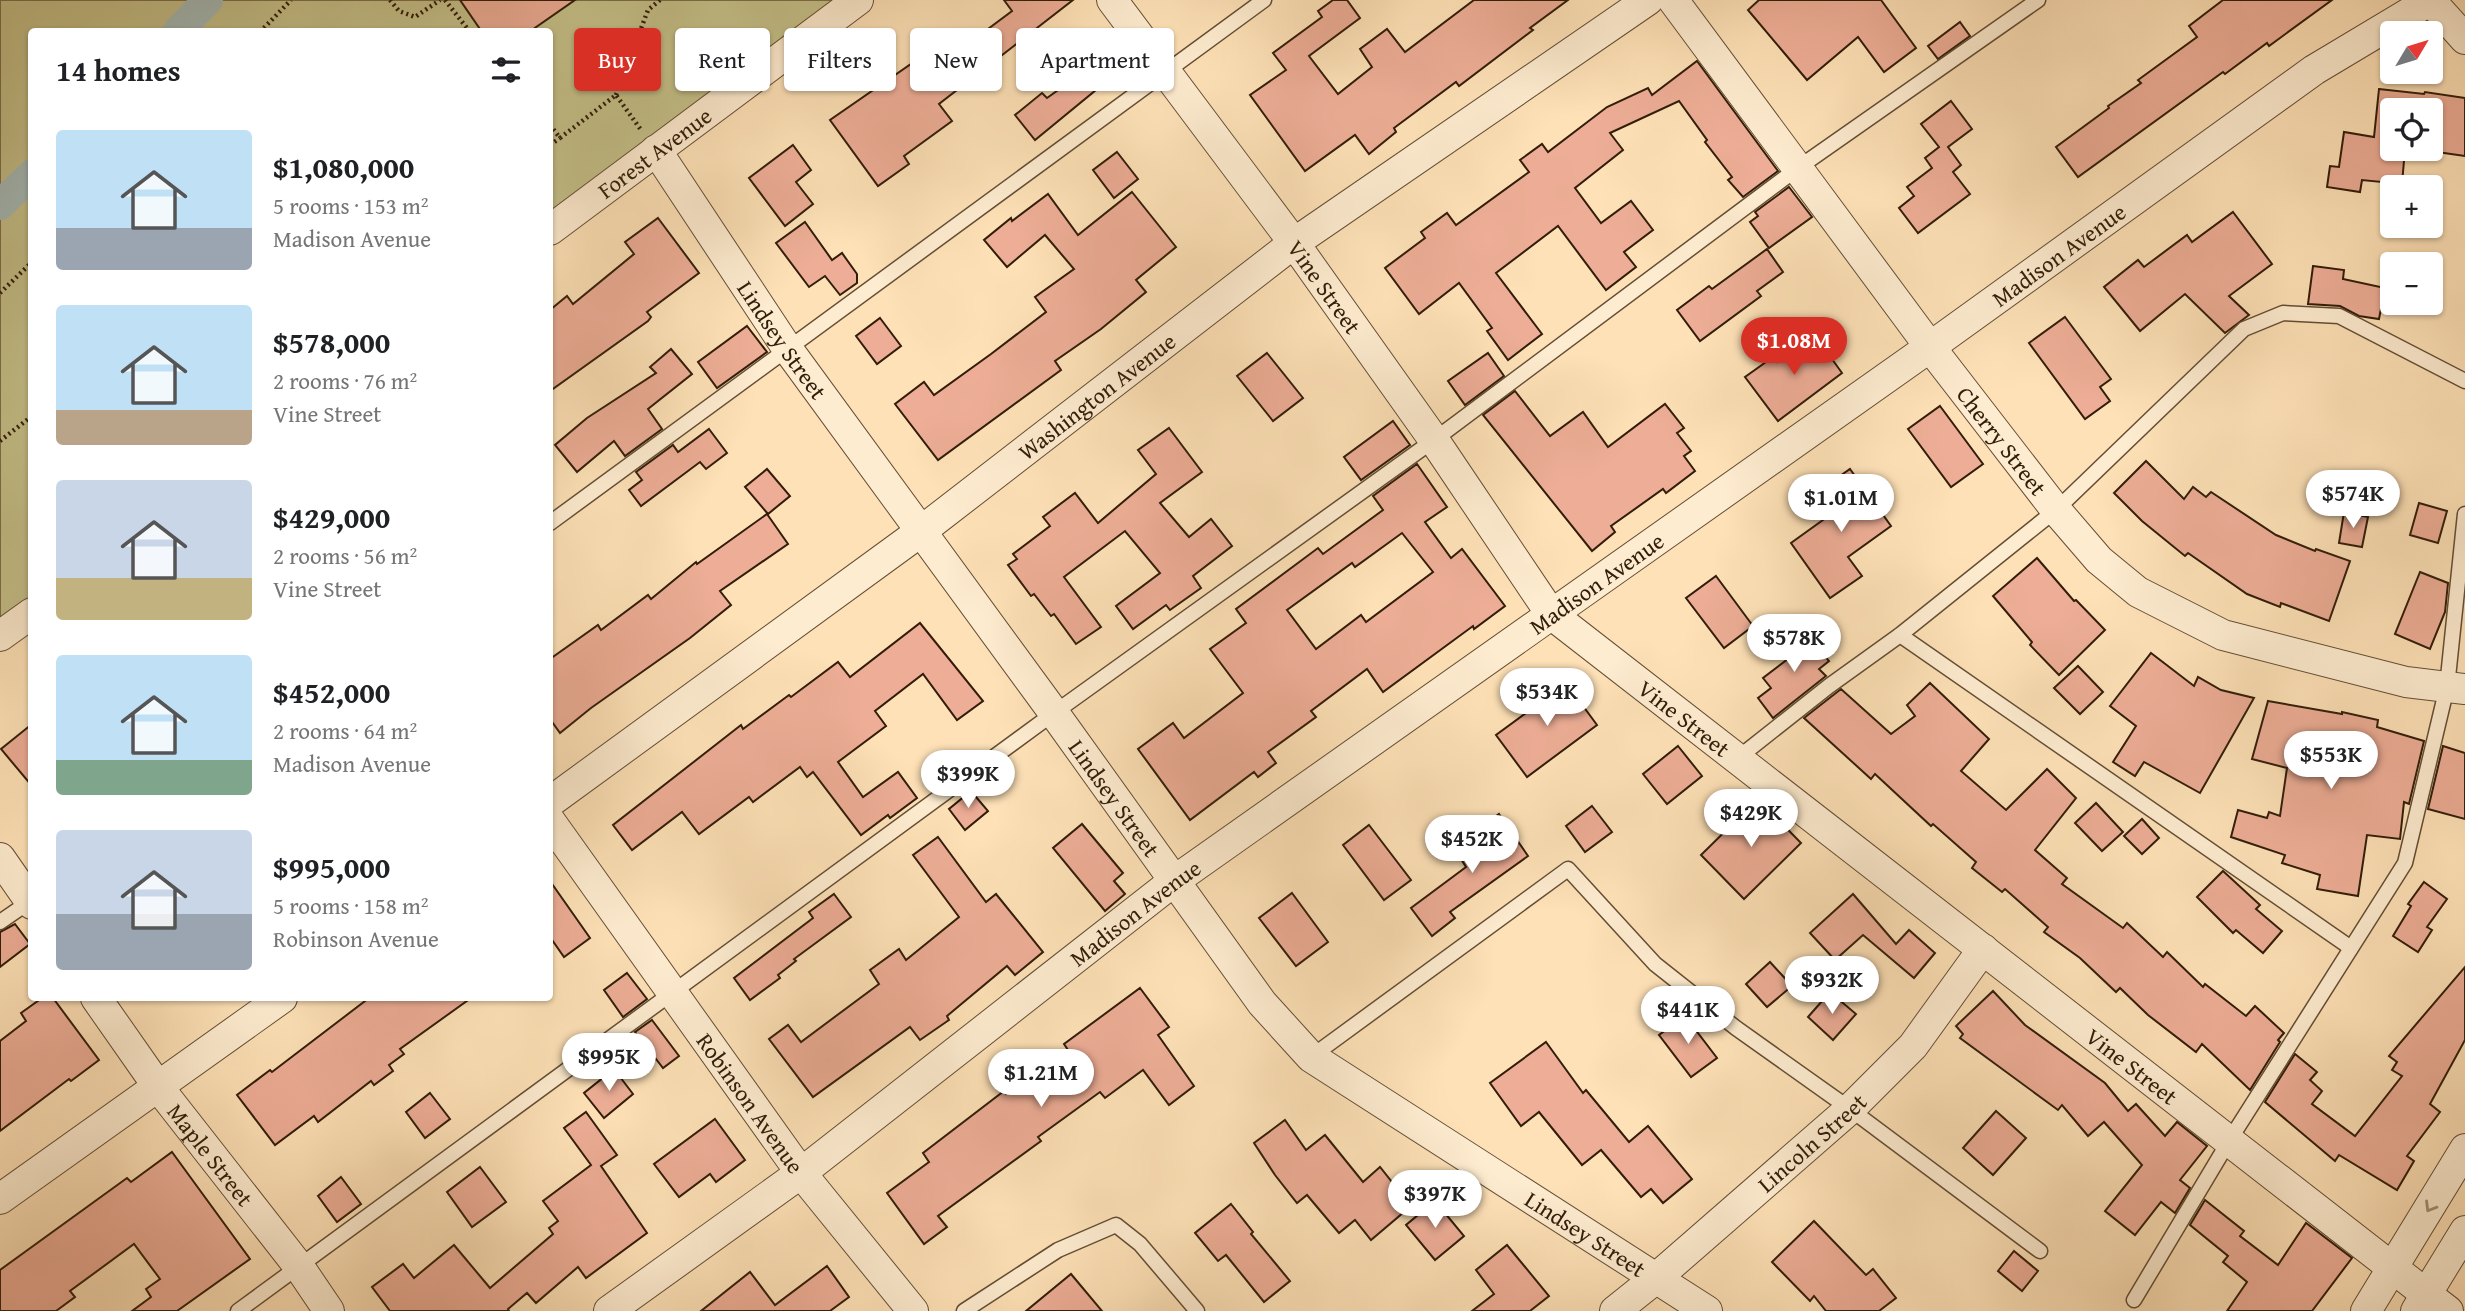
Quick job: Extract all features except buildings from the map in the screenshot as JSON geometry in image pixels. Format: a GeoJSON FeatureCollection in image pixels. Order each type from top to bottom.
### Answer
{"type":"FeatureCollection","features":[{"type":"Feature","properties":{"kind":"street","name":"Forest Avenue"},"geometry":{"type":"LineString","coordinates":[[553,228],[858,0]]}},
{"type":"Feature","properties":{"kind":"street","name":"Vine Street"},"geometry":{"type":"LineString","coordinates":[[1112,0],[1133,28]]}},
{"type":"Feature","properties":{"kind":"street","name":"Washington Avenue"},"geometry":{"type":"LineString","coordinates":[[553,800],[920,532],[1294,243],[1648,0]]}},
{"type":"Feature","properties":{"kind":"street","name":"Cherry Street"},"geometry":{"type":"LineString","coordinates":[[1673,0],[1930,347],[2056,510],[2099,560],[2138,592],[2223,635],[2406,682],[2456,688]]}},
{"type":"Feature","properties":{"kind":"street"},"geometry":{"type":"LineString","coordinates":[[2430,0],[2465,39]]}},
{"type":"Feature","properties":{"kind":"street","name":"Madison Avenue"},"geometry":{"type":"LineString","coordinates":[[609,1311],[801,1173],[1174,881],[1930,347],[2314,70],[2430,0]]}},
{"type":"Feature","properties":{"kind":"street","name":"Vine Street"},"geometry":{"type":"LineString","coordinates":[[1174,82],[1294,243],[1434,440],[1551,614],[2392,1268],[2430,1306]]}},
{"type":"Feature","properties":{"kind":"street","name":"Lindsey Street"},"geometry":{"type":"LineString","coordinates":[[656,150],[787,348],[1262,1003],[1311,1057],[1707,1311]]}},
{"type":"Feature","properties":{"kind":"street"},"geometry":{"type":"LineString","coordinates":[[0,636],[28,616]]}},
{"type":"Feature","properties":{"kind":"street","name":"Robinson Avenue"},"geometry":{"type":"LineString","coordinates":[[553,825],[801,1173],[913,1311]]}},
{"type":"Feature","properties":{"kind":"street"},"geometry":{"type":"LineString","coordinates":[[0,858],[28,898]]}},
{"type":"Feature","properties":{"kind":"street","name":"Lincoln Street"},"geometry":{"type":"LineString","coordinates":[[1615,1311],[1850,1109],[1913,1046],[1983,949]]}},
{"type":"Feature","properties":{"kind":"street","name":"Maple Street"},"geometry":{"type":"LineString","coordinates":[[98,1001],[159,1087],[300,1268],[329,1311]]}},
{"type":"Feature","properties":{"kind":"street"},"geometry":{"type":"LineString","coordinates":[[0,1199],[278,1001]]}},
{"type":"Feature","properties":{"kind":"street"},"geometry":{"type":"LineString","coordinates":[[2366,1311],[2465,1149]]}},
{"type":"Feature","properties":{"kind":"street"},"geometry":{"type":"LineString","coordinates":[[2430,1306],[2465,1231]]}},
{"type":"Feature","properties":{"kind":"lane"},"geometry":{"type":"LineString","coordinates":[[1174,65],[1264,0]]}},
{"type":"Feature","properties":{"kind":"lane"},"geometry":{"type":"LineString","coordinates":[[239,1311],[1054,713],[1434,440],[1798,168],[2038,0]]}},
{"type":"Feature","properties":{"kind":"lane"},"geometry":{"type":"LineString","coordinates":[[553,521],[1139,91]]}},
{"type":"Feature","properties":{"kind":"lane"},"geometry":{"type":"LineString","coordinates":[[1738,758],[1829,686],[1900,635],[2056,510],[2244,329],[2283,313],[2339,316],[2465,381]]}},
{"type":"Feature","properties":{"kind":"lane"},"geometry":{"type":"LineString","coordinates":[[2134,1300],[2229,1141],[2405,863],[2456,688],[2465,514]]}},
{"type":"Feature","properties":{"kind":"lane"},"geometry":{"type":"LineString","coordinates":[[1900,635],[2351,948]]}},
{"type":"Feature","properties":{"kind":"lane"},"geometry":{"type":"LineString","coordinates":[[1311,1057],[1568,869],[1655,964],[1737,1028],[2040,1251]]}},
{"type":"Feature","properties":{"kind":"lane"},"geometry":{"type":"LineString","coordinates":[[0,922],[28,904]]}},
{"type":"Feature","properties":{"kind":"lane"},"geometry":{"type":"LineString","coordinates":[[964,1311],[1058,1250],[1116,1225],[1140,1244],[1197,1311]]}},
{"type":"Feature","properties":{"kind":"path"},"geometry":{"type":"LineString","coordinates":[[264,28],[291,0]]}},
{"type":"Feature","properties":{"kind":"path"},"geometry":{"type":"LineString","coordinates":[[390,0],[399,11],[415,17],[440,0]]}},
{"type":"Feature","properties":{"kind":"path"},"geometry":{"type":"LineString","coordinates":[[445,0],[467,28]]}},
{"type":"Feature","properties":{"kind":"path"},"geometry":{"type":"LineString","coordinates":[[553,143],[616,95],[648,10],[660,0]]}},
{"type":"Feature","properties":{"kind":"path"},"geometry":{"type":"LineString","coordinates":[[616,95],[656,150]]}},
{"type":"Feature","properties":{"kind":"path"},"geometry":{"type":"LineString","coordinates":[[553,129],[560,138]]}},
{"type":"Feature","properties":{"kind":"path"},"geometry":{"type":"LineString","coordinates":[[0,293],[28,265]]}},
{"type":"Feature","properties":{"kind":"path"},"geometry":{"type":"LineString","coordinates":[[0,441],[28,419]]}},
{"type":"Feature","properties":{"kind":"shaded area"},"geometry":{"type":"Polygon","coordinates":[[[0,0],[858,0],[821,28],[784,28],[784,55],[770,66],[770,28],[675,28],[675,91],[736,91],[553,228],[553,28],[28,28],[28,615],[0,636],[0,0]]]}},
{"type":"Feature","properties":{"kind":"waterway"},"geometry":{"type":"LineString","coordinates":[[181,28],[208,0]]}},
{"type":"Feature","properties":{"kind":"waterway"},"geometry":{"type":"LineString","coordinates":[[0,205],[28,178]]}}]}
